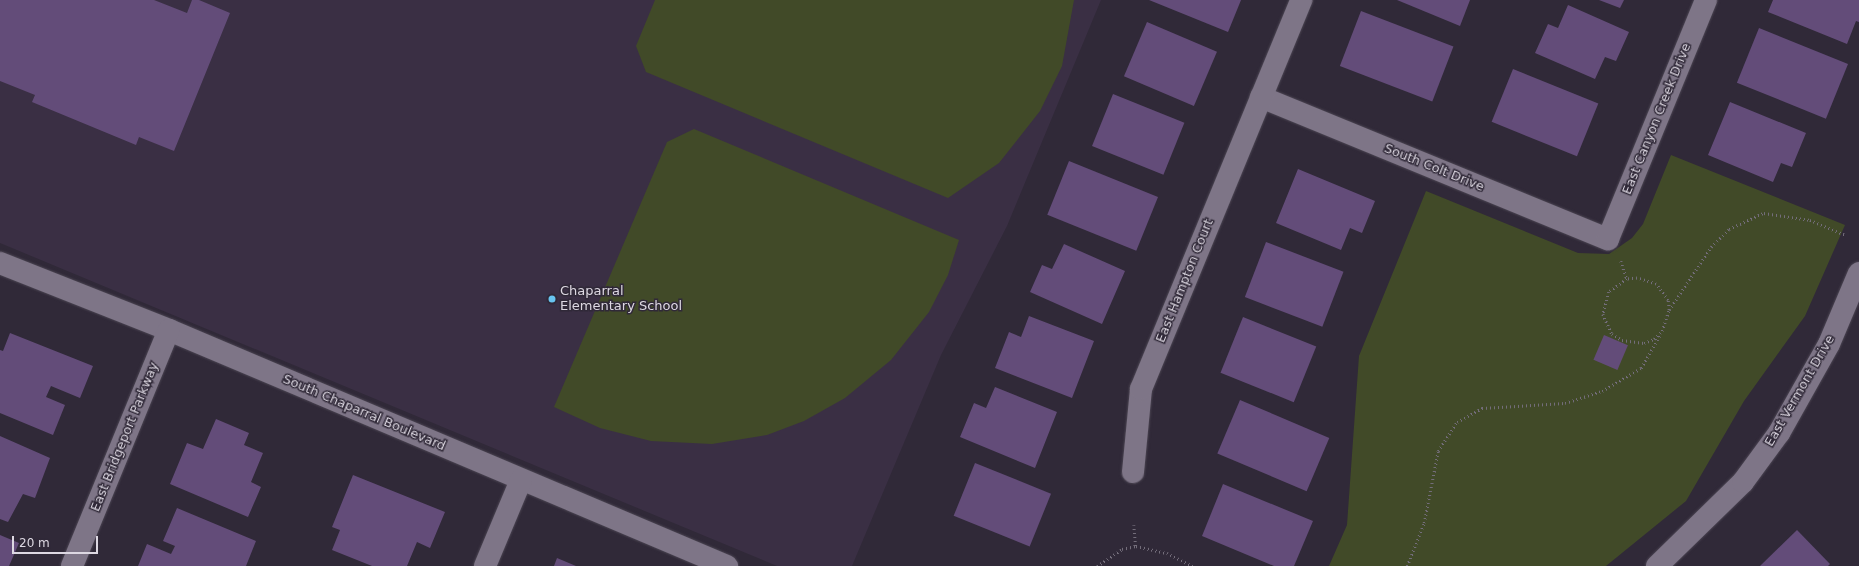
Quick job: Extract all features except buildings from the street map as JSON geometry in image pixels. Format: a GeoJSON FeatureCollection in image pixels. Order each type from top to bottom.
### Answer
{"type":"FeatureCollection","features":[{"type":"Feature","properties":{"kind":"street","name":"East Hampton Court"},"geometry":{"type":"LineString","coordinates":[[1133,472],[1141,389],[1301,0]]}},
{"type":"Feature","properties":{"kind":"street","name":"East Canyon Creek Drive"},"geometry":{"type":"LineString","coordinates":[[1608,239],[1706,0]]}},
{"type":"Feature","properties":{"kind":"street","name":"South Colt Drive"},"geometry":{"type":"LineString","coordinates":[[1261,97],[1608,239]]}},
{"type":"Feature","properties":{"kind":"street","name":"South Chaparral Boulevard"},"geometry":{"type":"LineString","coordinates":[[0,263],[169,330],[727,566]]}},
{"type":"Feature","properties":{"kind":"street","name":"East Vermont Drive"},"geometry":{"type":"LineString","coordinates":[[1657,566],[1743,482],[1779,433],[1828,344],[1859,273]]}},
{"type":"Feature","properties":{"kind":"street","name":"East Bridgeport Parkway"},"geometry":{"type":"LineString","coordinates":[[72,566],[169,330]]}},
{"type":"Feature","properties":{"kind":"street"},"geometry":{"type":"LineString","coordinates":[[485,566],[521,480]]}},
{"type":"Feature","properties":{"kind":"path"},"geometry":{"type":"LineString","coordinates":[[1407,566],[1424,523],[1438,451],[1458,422],[1482,408],[1565,403],[1602,391],[1641,368],[1653,353],[1669,310],[1712,247],[1728,229],[1745,219],[1764,213],[1786,213],[1845,235]]}},
{"type":"Feature","properties":{"kind":"path"},"geometry":{"type":"LineString","coordinates":[[1662,331],[1644,343],[1622,340],[1606,324],[1604,302],[1617,284],[1637,278],[1656,284],[1668,300],[1669,310]]}},
{"type":"Feature","properties":{"kind":"path"},"geometry":{"type":"LineString","coordinates":[[1134,525],[1136,546]]}},
{"type":"Feature","properties":{"kind":"path"},"geometry":{"type":"LineString","coordinates":[[1097,566],[1122,549],[1136,546],[1167,553],[1192,566]]}},
{"type":"Feature","properties":{"kind":"shaded area","name":"Chaparral Elementary School"},"geometry":{"type":"Polygon","coordinates":[[[0,0],[1101,0],[1007,226],[941,355],[852,566],[777,566],[0,243],[0,0]]]}},
{"type":"Feature","properties":{"kind":"green space"},"geometry":{"type":"Polygon","coordinates":[[[655,0],[1074,0],[1062,66],[1040,111],[999,163],[948,198],[646,72],[636,46],[655,0]]]}},
{"type":"Feature","properties":{"kind":"green space"},"geometry":{"type":"Polygon","coordinates":[[[694,129],[959,240],[948,275],[929,312],[891,360],[845,398],[804,421],[767,435],[712,444],[651,441],[600,428],[554,407],[667,142],[694,129]]]}},
{"type":"Feature","properties":{"kind":"green space"},"geometry":{"type":"Polygon","coordinates":[[[1671,155],[1845,225],[1805,316],[1744,401],[1686,501],[1606,566],[1329,566],[1347,525],[1359,356],[1426,191],[1578,253],[1609,254],[1632,238],[1643,224],[1671,155]]]}},
{"type":"Feature","properties":{"kind":"place","name":"Chaparral Elementary School"},"geometry":{"type":"Point","coordinates":[552,299]}}]}
